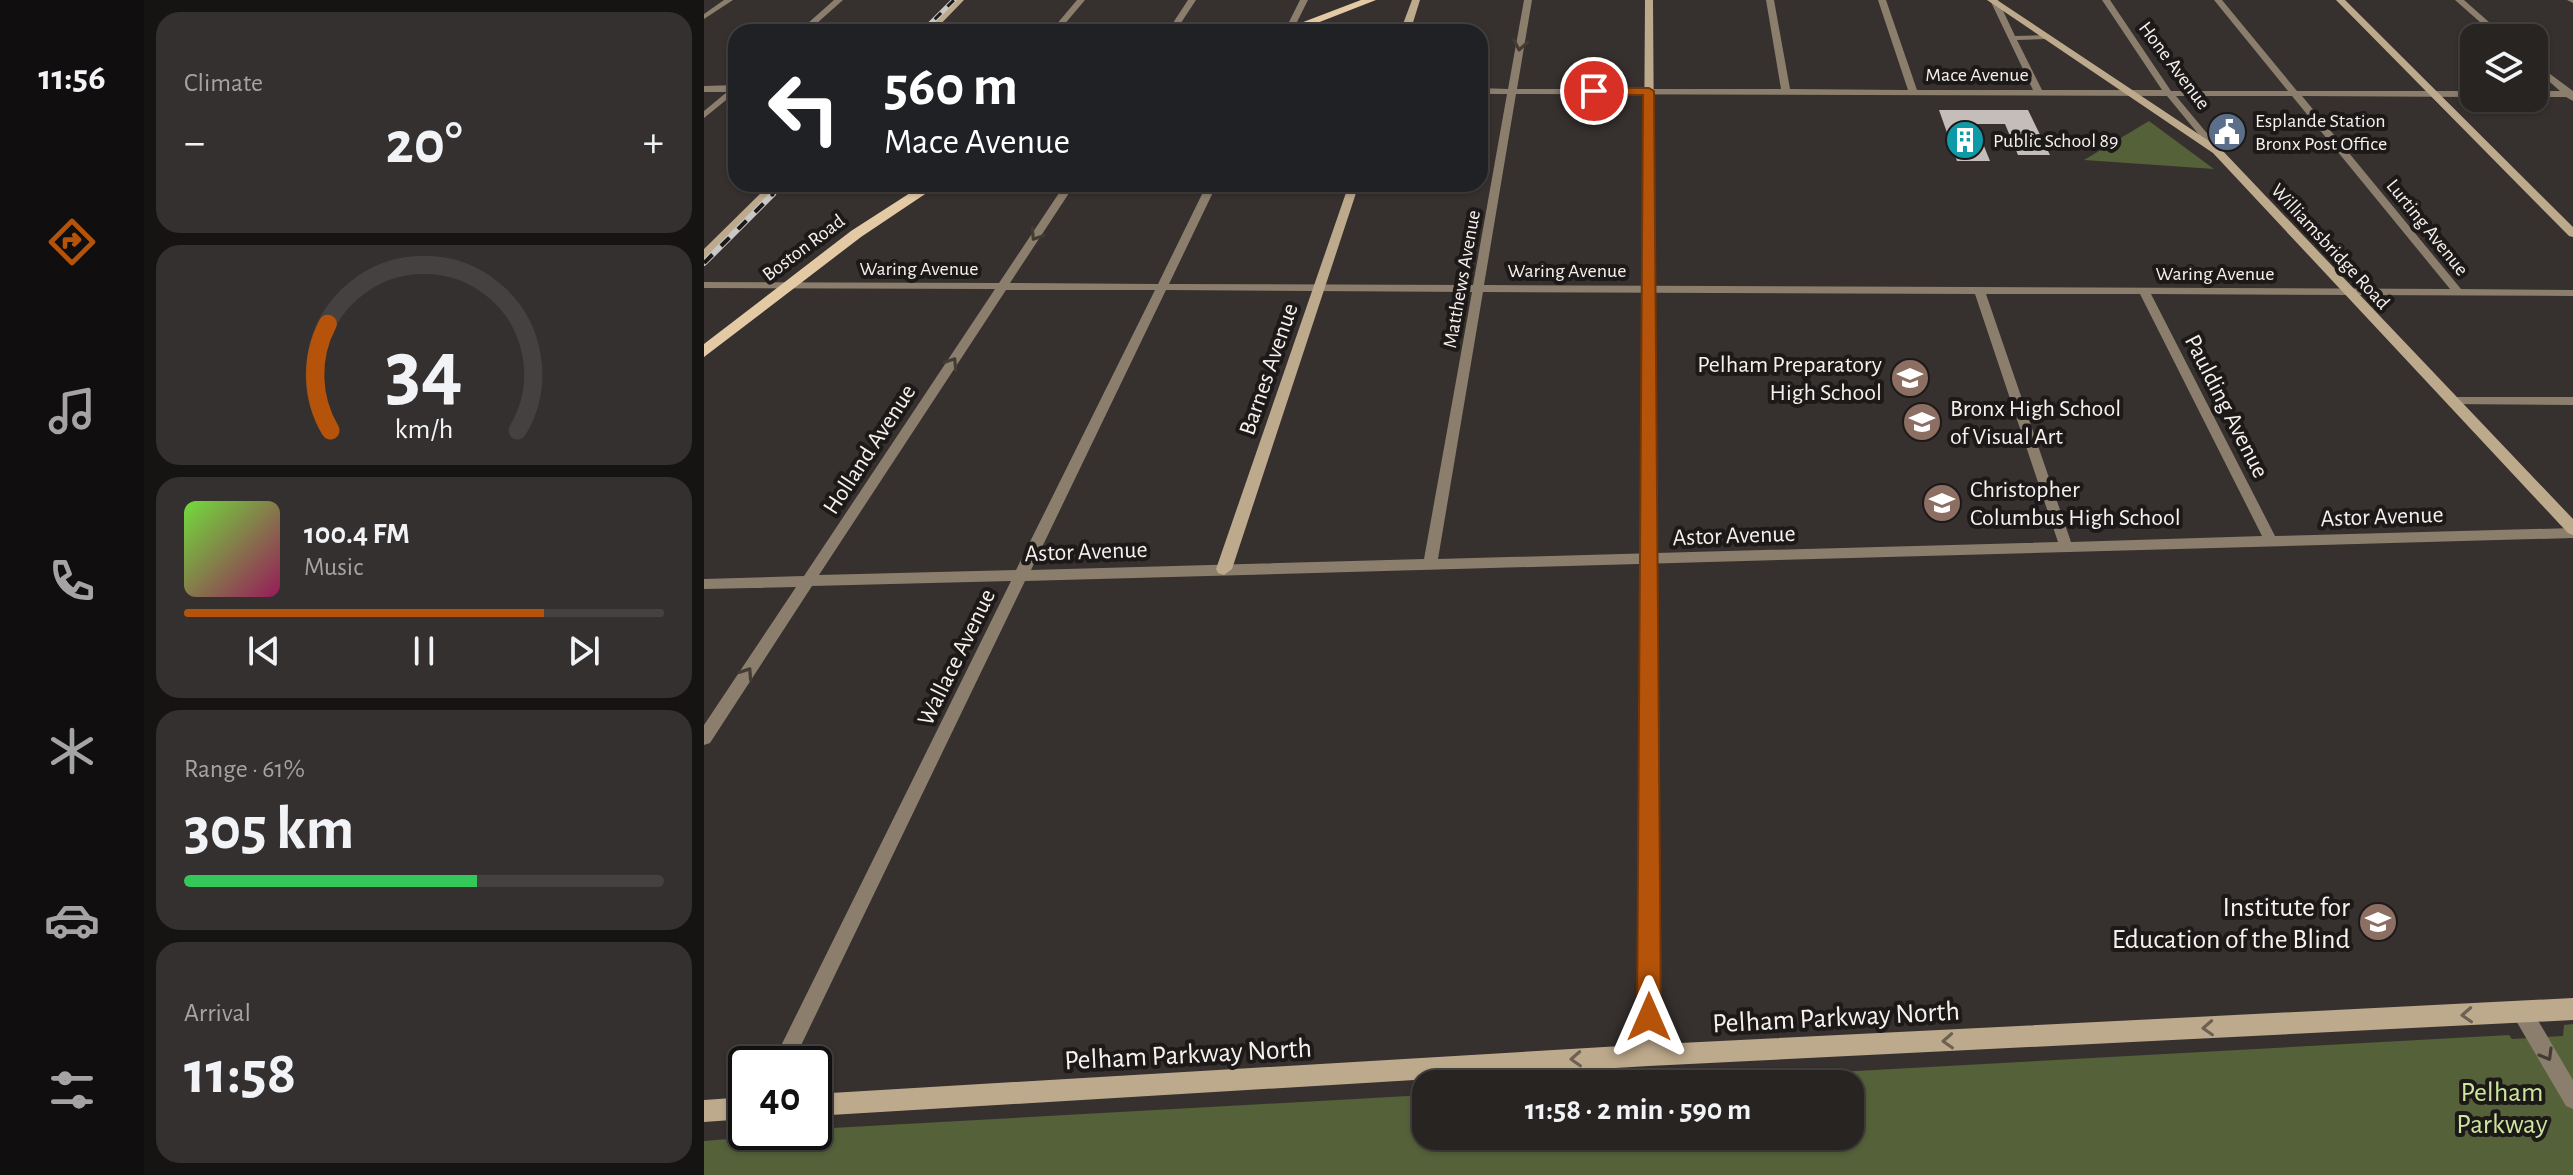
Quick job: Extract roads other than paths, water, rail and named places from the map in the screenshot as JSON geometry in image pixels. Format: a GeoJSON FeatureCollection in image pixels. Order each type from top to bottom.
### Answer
{"type":"FeatureCollection","features":[{"type":"Feature","properties":{"kind":"main road"},"geometry":{"type":"LineString","coordinates":[[1306,24],[1371,0]]}},
{"type":"Feature","properties":{"kind":"main road","name":"Boston Road"},"geometry":{"type":"LineString","coordinates":[[704,352],[864,229],[921,192]]}},
{"type":"Feature","properties":{"kind":"street"},"geometry":{"type":"LineString","coordinates":[[704,17],[729,0]]}},
{"type":"Feature","properties":{"kind":"street"},"geometry":{"type":"LineString","coordinates":[[811,24],[839,0]]}},
{"type":"Feature","properties":{"kind":"street"},"geometry":{"type":"LineString","coordinates":[[936,24],[960,0]]}},
{"type":"Feature","properties":{"kind":"street"},"geometry":{"type":"LineString","coordinates":[[1061,24],[1081,0]]}},
{"type":"Feature","properties":{"kind":"street"},"geometry":{"type":"LineString","coordinates":[[1176,24],[1192,0]]}},
{"type":"Feature","properties":{"kind":"street"},"geometry":{"type":"LineString","coordinates":[[1291,24],[1304,0]]}},
{"type":"Feature","properties":{"kind":"street"},"geometry":{"type":"LineString","coordinates":[[1408,24],[1416,0]]}},
{"type":"Feature","properties":{"kind":"street","name":"Matthews Avenue"},"geometry":{"type":"LineString","coordinates":[[1430,563],[1528,0]]}},
{"type":"Feature","properties":{"kind":"street"},"geometry":{"type":"LineString","coordinates":[[1649,0],[1649,1055]]}},
{"type":"Feature","properties":{"kind":"street"},"geometry":{"type":"LineString","coordinates":[[1770,0],[1786,92]]}},
{"type":"Feature","properties":{"kind":"street"},"geometry":{"type":"LineString","coordinates":[[1882,0],[1913,92]]}},
{"type":"Feature","properties":{"kind":"street","name":"Hone Avenue"},"geometry":{"type":"LineString","coordinates":[[2106,0],[2170,93],[2217,151]]}},
{"type":"Feature","properties":{"kind":"street","name":"Lurting Avenue"},"geometry":{"type":"LineString","coordinates":[[2218,0],[2458,292]]}},
{"type":"Feature","properties":{"kind":"street"},"geometry":{"type":"LineString","coordinates":[[2340,0],[2573,234]]}},
{"type":"Feature","properties":{"kind":"street"},"geometry":{"type":"LineString","coordinates":[[2459,0],[2487,24]]}},
{"type":"Feature","properties":{"kind":"street"},"geometry":{"type":"LineString","coordinates":[[1993,1],[2039,93]]}},
{"type":"Feature","properties":{"kind":"street","name":"Williamsbridge Road"},"geometry":{"type":"LineString","coordinates":[[1993,1],[2217,151],[2573,531]]}},
{"type":"Feature","properties":{"kind":"street"},"geometry":{"type":"LineString","coordinates":[[2012,38],[2047,37]]}},
{"type":"Feature","properties":{"kind":"street"},"geometry":{"type":"LineString","coordinates":[[2548,75],[2572,95]]}},
{"type":"Feature","properties":{"kind":"street"},"geometry":{"type":"LineString","coordinates":[[704,89],[728,89]]}},
{"type":"Feature","properties":{"kind":"street","name":"Mace Avenue"},"geometry":{"type":"LineString","coordinates":[[1488,91],[2460,94]]}},
{"type":"Feature","properties":{"kind":"street"},"geometry":{"type":"LineString","coordinates":[[2548,94],[2572,95]]}},
{"type":"Feature","properties":{"kind":"street"},"geometry":{"type":"LineString","coordinates":[[704,115],[728,96]]}},
{"type":"Feature","properties":{"kind":"street"},"geometry":{"type":"LineString","coordinates":[[704,256],[768,192]]}},
{"type":"Feature","properties":{"kind":"street","name":"Holland Avenue"},"geometry":{"type":"LineString","coordinates":[[704,738],[1065,192]]}},
{"type":"Feature","properties":{"kind":"street","name":"Wallace Avenue"},"geometry":{"type":"LineString","coordinates":[[791,1046],[1208,192]]}},
{"type":"Feature","properties":{"kind":"street","name":"Barnes Avenue"},"geometry":{"type":"LineString","coordinates":[[1224,569],[1351,192]]}},
{"type":"Feature","properties":{"kind":"street","name":"Waring Avenue"},"geometry":{"type":"LineString","coordinates":[[704,285],[2573,293]]}},
{"type":"Feature","properties":{"kind":"street"},"geometry":{"type":"LineString","coordinates":[[1979,290],[2066,547]]}},
{"type":"Feature","properties":{"kind":"street","name":"Paulding Avenue"},"geometry":{"type":"LineString","coordinates":[[2144,291],[2271,541]]}},
{"type":"Feature","properties":{"kind":"street"},"geometry":{"type":"LineString","coordinates":[[2452,401],[2573,401]]}},
{"type":"Feature","properties":{"kind":"street","name":"Astor Avenue"},"geometry":{"type":"LineString","coordinates":[[704,584],[2573,531]]}},
{"type":"Feature","properties":{"kind":"street","name":"Pelham Parkway North"},"geometry":{"type":"LineString","coordinates":[[832,1104],[1649,1055],[2573,1009]]}},
{"type":"Feature","properties":{"kind":"street"},"geometry":{"type":"LineString","coordinates":[[2522,1012],[2573,1099]]}},
{"type":"Feature","properties":{"kind":"street"},"geometry":{"type":"LineString","coordinates":[[704,1111],[728,1109]]}},
{"type":"Feature","properties":{"kind":"railway"},"geometry":{"type":"LineString","coordinates":[[930,24],[954,0]]}},
{"type":"Feature","properties":{"kind":"railway"},"geometry":{"type":"LineString","coordinates":[[704,263],[775,192]]}},
{"type":"Feature","properties":{"kind":"place","name":"Esplande Station Bronx Post Office"},"geometry":{"type":"Point","coordinates":[2227,132]}},
{"type":"Feature","properties":{"kind":"place","name":"Public School 89"},"geometry":{"type":"Point","coordinates":[1965,140]}},
{"type":"Feature","properties":{"kind":"place","name":"Pelham Preparatory High School"},"geometry":{"type":"Point","coordinates":[1910,378]}},
{"type":"Feature","properties":{"kind":"place","name":"Bronx High School of Visual Art"},"geometry":{"type":"Point","coordinates":[1922,422]}},
{"type":"Feature","properties":{"kind":"place","name":"Christopher Columbus High School"},"geometry":{"type":"Point","coordinates":[1942,503]}},
{"type":"Feature","properties":{"kind":"place","name":"Institute for Education of the Blind"},"geometry":{"type":"Point","coordinates":[2378,922]}},
{"type":"Feature","properties":{"kind":"park label","name":"Pelham Parkway"},"geometry":{"type":"Point","coordinates":[2502,1107]}}]}
